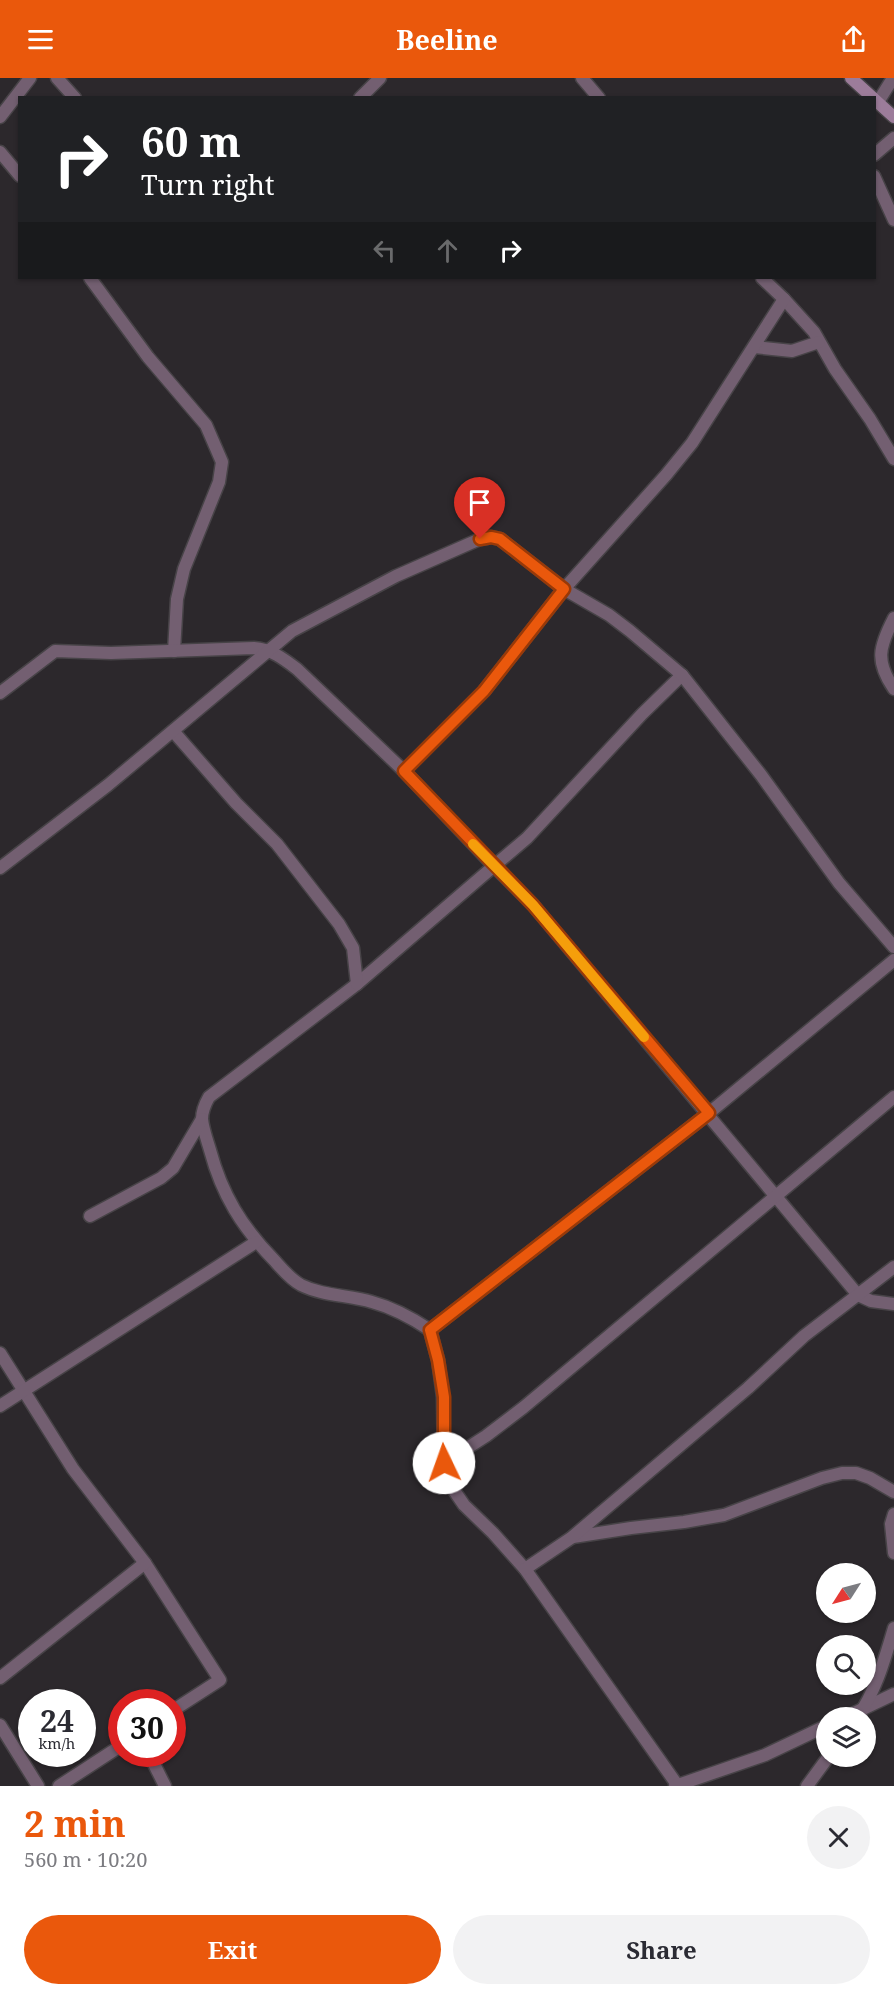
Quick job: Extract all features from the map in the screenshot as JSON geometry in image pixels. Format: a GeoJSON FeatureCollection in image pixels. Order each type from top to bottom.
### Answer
{"type":"FeatureCollection","features":[{"type":"Feature","properties":{"kind":"main road"},"geometry":{"type":"LineString","coordinates":[[851,78],[872,96]]}},
{"type":"Feature","properties":{"kind":"main road"},"geometry":{"type":"LineString","coordinates":[[876,100],[894,117]]}},
{"type":"Feature","properties":{"kind":"street"},"geometry":{"type":"LineString","coordinates":[[0,117],[30,78]]}},
{"type":"Feature","properties":{"kind":"street"},"geometry":{"type":"LineString","coordinates":[[57,78],[73,96]]}},
{"type":"Feature","properties":{"kind":"street"},"geometry":{"type":"LineString","coordinates":[[362,96],[380,78]]}},
{"type":"Feature","properties":{"kind":"street"},"geometry":{"type":"LineString","coordinates":[[582,78],[597,96]]}},
{"type":"Feature","properties":{"kind":"street"},"geometry":{"type":"LineString","coordinates":[[876,98],[893,78]]}},
{"type":"Feature","properties":{"kind":"street"},"geometry":{"type":"LineString","coordinates":[[876,153],[894,138]]}},
{"type":"Feature","properties":{"kind":"street"},"geometry":{"type":"LineString","coordinates":[[0,152],[18,174]]}},
{"type":"Feature","properties":{"kind":"street"},"geometry":{"type":"LineString","coordinates":[[876,180],[894,220]]}},
{"type":"Feature","properties":{"kind":"street"},"geometry":{"type":"LineString","coordinates":[[91,279],[148,357],[206,425],[222,462],[219,483],[184,569],[177,599],[174,651]]}},
{"type":"Feature","properties":{"kind":"street"},"geometry":{"type":"LineString","coordinates":[[763,279],[809,327],[892,453]]}},
{"type":"Feature","properties":{"kind":"street"},"geometry":{"type":"LineString","coordinates":[[404,771],[484,691],[564,589],[692,443],[784,299]]}},
{"type":"Feature","properties":{"kind":"street"},"geometry":{"type":"LineString","coordinates":[[754,347],[792,351],[819,342]]}},
{"type":"Feature","properties":{"kind":"street"},"geometry":{"type":"LineString","coordinates":[[0,868],[108,785],[292,631],[396,576],[480,539],[491,537],[500,539],[564,589],[609,615],[682,675],[761,776],[839,883],[894,947]]}},
{"type":"Feature","properties":{"kind":"street"},"geometry":{"type":"LineString","coordinates":[[894,618],[880,649],[883,669],[894,689]]}},
{"type":"Feature","properties":{"kind":"street"},"geometry":{"type":"LineString","coordinates":[[0,693],[55,651],[111,653],[254,648],[281,657],[297,669],[404,771],[533,905],[709,1113],[858,1295],[871,1301],[894,1304]]}},
{"type":"Feature","properties":{"kind":"street"},"geometry":{"type":"LineString","coordinates":[[90,1216],[161,1178],[173,1168],[202,1119],[209,1097],[357,984],[527,838],[642,714],[682,675]]}},
{"type":"Feature","properties":{"kind":"street"},"geometry":{"type":"LineString","coordinates":[[173,731],[236,803],[277,844],[339,924],[353,948],[357,984]]}},
{"type":"Feature","properties":{"kind":"street"},"geometry":{"type":"LineString","coordinates":[[430,1330],[709,1113],[894,960]]}},
{"type":"Feature","properties":{"kind":"street"},"geometry":{"type":"LineString","coordinates":[[444,1463],[486,1436],[524,1407],[894,1097]]}},
{"type":"Feature","properties":{"kind":"street"},"geometry":{"type":"LineString","coordinates":[[202,1119],[216,1173],[242,1224],[256,1242],[298,1283],[311,1289],[372,1301],[406,1314],[430,1330],[444,1397],[444,1463],[453,1489],[464,1505],[494,1533],[525,1569],[677,1786],[765,1755],[816,1731]]}},
{"type":"Feature","properties":{"kind":"street"},"geometry":{"type":"LineString","coordinates":[[0,1406],[23,1389],[256,1242]]}},
{"type":"Feature","properties":{"kind":"street"},"geometry":{"type":"LineString","coordinates":[[525,1569],[571,1538],[748,1388],[804,1336],[894,1267]]}},
{"type":"Feature","properties":{"kind":"street"},"geometry":{"type":"LineString","coordinates":[[0,1353],[73,1469],[145,1563],[220,1680],[186,1703]]}},
{"type":"Feature","properties":{"kind":"street"},"geometry":{"type":"LineString","coordinates":[[571,1538],[724,1515],[822,1478],[842,1473],[856,1473],[870,1478],[894,1492]]}},
{"type":"Feature","properties":{"kind":"street"},"geometry":{"type":"LineString","coordinates":[[894,1514],[891,1524],[894,1553]]}},
{"type":"Feature","properties":{"kind":"street"},"geometry":{"type":"LineString","coordinates":[[0,1678],[145,1563]]}},
{"type":"Feature","properties":{"kind":"street"},"geometry":{"type":"LineString","coordinates":[[863,1707],[877,1679],[894,1628]]}},
{"type":"Feature","properties":{"kind":"street"},"geometry":{"type":"LineString","coordinates":[[871,1707],[894,1694]]}},
{"type":"Feature","properties":{"kind":"street"},"geometry":{"type":"LineString","coordinates":[[0,1725],[38,1786]]}},
{"type":"Feature","properties":{"kind":"street"},"geometry":{"type":"LineString","coordinates":[[59,1786],[108,1754]]}},
{"type":"Feature","properties":{"kind":"street"},"geometry":{"type":"LineString","coordinates":[[156,1767],[165,1786]]}},
{"type":"Feature","properties":{"kind":"street"},"geometry":{"type":"LineString","coordinates":[[807,1786],[821,1767]]}},
{"type":"Feature","properties":{"kind":"slow traffic"},"geometry":{"type":"LineString","coordinates":[[473,844],[533,905],[644,1037]]}},
{"type":"Feature","properties":{"kind":"route"},"geometry":{"type":"LineString","coordinates":[[444,1463],[442,1437],[444,1397],[430,1330],[709,1113],[533,905],[404,771],[484,691],[564,589],[500,539],[491,537],[480,539]]}}]}
